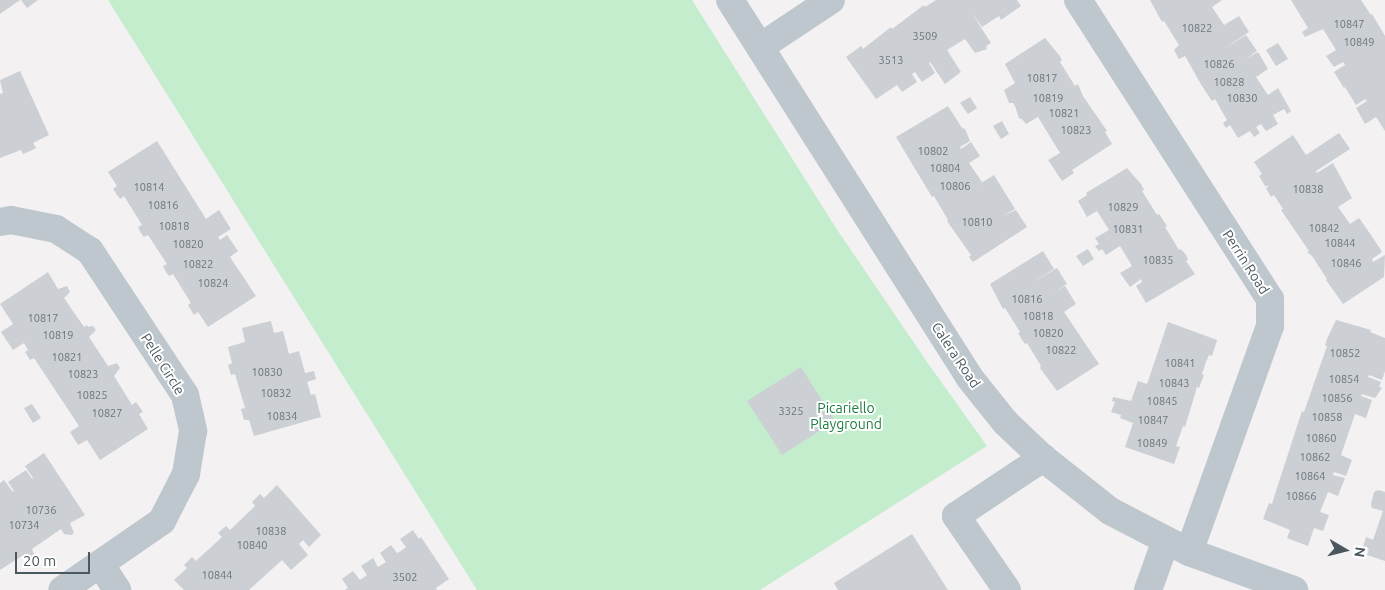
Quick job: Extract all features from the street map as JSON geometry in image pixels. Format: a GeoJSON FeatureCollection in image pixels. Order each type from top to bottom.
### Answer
{"type":"FeatureCollection","features":[{"type":"Feature","properties":{"kind":"street","name":"Calera Road"},"geometry":{"type":"LineString","coordinates":[[730,0],[969,377],[1005,422],[1042,458],[1110,511],[1177,546],[1294,590]]}},
{"type":"Feature","properties":{"kind":"street"},"geometry":{"type":"LineString","coordinates":[[760,46],[832,0]]}},
{"type":"Feature","properties":{"kind":"street","name":"Perrin Road"},"geometry":{"type":"LineString","coordinates":[[1078,0],[1270,299],[1270,326],[1177,546],[1148,590]]}},
{"type":"Feature","properties":{"kind":"street","name":"Pelle Circle"},"geometry":{"type":"LineString","coordinates":[[0,222],[11,220],[56,229],[90,251],[185,395],[193,432],[186,474],[162,520],[62,590]]}},
{"type":"Feature","properties":{"kind":"street"},"geometry":{"type":"LineString","coordinates":[[1007,590],[956,516],[1042,458]]}},
{"type":"Feature","properties":{"kind":"street"},"geometry":{"type":"LineString","coordinates":[[101,564],[117,590]]}},
{"type":"Feature","properties":{"kind":"green space","name":"Picariello Playground"},"geometry":{"type":"Polygon","coordinates":[[[108,0],[692,0],[836,228],[987,446],[760,590],[477,590],[108,0]]]}},
{"type":"Feature","properties":{"kind":"building"},"geometry":{"type":"Polygon","coordinates":[[[0,0],[20,0],[0,14],[0,0]]]}},
{"type":"Feature","properties":{"kind":"building"},"geometry":{"type":"Polygon","coordinates":[[[21,0],[38,0],[27,8],[21,0]]]}},
{"type":"Feature","properties":{"kind":"building"},"geometry":{"type":"Polygon","coordinates":[[[936,0],[1017,0],[1021,6],[1001,20],[999,16],[982,27],[971,12],[991,43],[986,46],[987,49],[975,53],[965,39],[947,50],[961,72],[945,84],[930,62],[935,73],[922,82],[915,72],[912,74],[917,82],[902,92],[897,85],[876,99],[846,57],[861,46],[863,49],[891,27],[892,29],[924,5],[925,7],[936,0]]]}},
{"type":"Feature","properties":{"kind":"building"},"geometry":{"type":"Polygon","coordinates":[[[1150,0],[1222,0],[1212,7],[1224,25],[1239,16],[1249,32],[1220,51],[1246,35],[1257,51],[1246,59],[1258,52],[1268,69],[1256,77],[1268,95],[1278,88],[1291,111],[1287,114],[1284,109],[1273,115],[1278,124],[1266,131],[1261,124],[1256,127],[1260,133],[1254,137],[1250,131],[1238,138],[1230,125],[1226,128],[1223,123],[1227,120],[1215,99],[1212,101],[1202,86],[1185,56],[1179,59],[1174,50],[1179,45],[1164,21],[1162,22],[1150,0]]]}},
{"type":"Feature","properties":{"kind":"building"},"geometry":{"type":"Polygon","coordinates":[[[1291,0],[1361,0],[1372,14],[1385,36],[1385,131],[1376,117],[1365,124],[1356,108],[1367,101],[1365,99],[1356,105],[1334,72],[1345,65],[1343,62],[1334,67],[1326,56],[1336,50],[1323,29],[1305,37],[1302,32],[1308,28],[1291,0]]]}},
{"type":"Feature","properties":{"kind":"building"},"geometry":{"type":"Polygon","coordinates":[[[1045,38],[1059,55],[1062,60],[1060,62],[1075,86],[1078,84],[1083,96],[1107,131],[1105,132],[1112,144],[1072,170],[1074,173],[1062,181],[1048,160],[1060,153],[1038,117],[1026,124],[1019,118],[1013,103],[1009,103],[1004,90],[1015,83],[1005,64],[1045,38]]]}},
{"type":"Feature","properties":{"kind":"building"},"geometry":{"type":"Polygon","coordinates":[[[1278,43],[1288,59],[1276,66],[1266,50],[1278,43]]]}},
{"type":"Feature","properties":{"kind":"building"},"geometry":{"type":"Polygon","coordinates":[[[20,71],[49,135],[33,143],[36,148],[30,151],[23,154],[21,150],[0,158],[0,94],[3,93],[0,80],[20,71]]]}},
{"type":"Feature","properties":{"kind":"building"},"geometry":{"type":"Polygon","coordinates":[[[970,97],[977,108],[968,114],[960,103],[970,97]]]}},
{"type":"Feature","properties":{"kind":"building"},"geometry":{"type":"Polygon","coordinates":[[[948,106],[962,128],[965,129],[970,141],[960,147],[961,149],[971,142],[980,156],[969,163],[982,182],[976,186],[994,175],[1015,209],[1003,216],[1016,210],[1027,227],[973,262],[969,257],[971,255],[947,221],[934,196],[932,197],[896,137],[948,106]]]}},
{"type":"Feature","properties":{"kind":"building"},"geometry":{"type":"Polygon","coordinates":[[[1002,121],[1009,134],[1001,139],[993,126],[1002,121]]]}},
{"type":"Feature","properties":{"kind":"building"},"geometry":{"type":"Polygon","coordinates":[[[1339,133],[1350,149],[1316,171],[1317,173],[1333,163],[1352,198],[1338,207],[1350,224],[1359,218],[1382,252],[1372,259],[1373,262],[1385,255],[1384,277],[1343,304],[1312,256],[1307,252],[1309,251],[1281,210],[1283,209],[1274,195],[1271,197],[1266,188],[1269,186],[1265,186],[1259,176],[1262,174],[1254,162],[1293,135],[1306,155],[1339,133]]]}},
{"type":"Feature","properties":{"kind":"building"},"geometry":{"type":"Polygon","coordinates":[[[157,141],[206,219],[219,210],[231,229],[218,237],[220,240],[227,235],[238,251],[230,257],[256,296],[208,327],[198,312],[194,315],[188,305],[191,303],[173,274],[169,276],[166,272],[163,266],[167,264],[148,235],[144,237],[141,233],[138,227],[142,225],[124,196],[120,199],[113,189],[117,186],[108,172],[157,141]]]}},
{"type":"Feature","properties":{"kind":"building"},"geometry":{"type":"Polygon","coordinates":[[[1127,168],[1141,184],[1144,190],[1142,191],[1157,215],[1159,214],[1167,226],[1165,227],[1179,250],[1181,249],[1186,255],[1188,260],[1186,261],[1195,274],[1146,303],[1136,286],[1142,282],[1141,279],[1130,287],[1120,273],[1132,266],[1120,246],[1106,255],[1102,249],[1099,251],[1095,246],[1099,244],[1095,238],[1109,230],[1097,211],[1087,217],[1078,201],[1087,195],[1086,193],[1127,168]]]}},
{"type":"Feature","properties":{"kind":"building"},"geometry":{"type":"Polygon","coordinates":[[[1088,249],[1094,259],[1083,266],[1076,256],[1088,249]]]}},
{"type":"Feature","properties":{"kind":"building"},"geometry":{"type":"Polygon","coordinates":[[[1043,251],[1054,269],[1030,284],[1057,268],[1067,284],[1053,293],[1065,286],[1076,304],[1064,312],[1099,364],[1057,391],[1040,368],[1041,366],[1027,343],[1025,344],[1021,338],[1018,333],[1020,332],[1005,308],[1003,309],[990,284],[1043,251]]]}},
{"type":"Feature","properties":{"kind":"building"},"geometry":{"type":"Polygon","coordinates":[[[48,272],[58,289],[67,286],[70,292],[64,298],[84,327],[87,325],[88,327],[93,326],[96,330],[89,337],[108,366],[117,363],[120,368],[114,376],[132,405],[136,402],[143,412],[139,414],[148,429],[100,460],[87,440],[78,445],[70,432],[79,426],[34,358],[30,360],[25,352],[28,350],[24,343],[13,350],[1,332],[13,324],[0,304],[48,272]]]}},
{"type":"Feature","properties":{"kind":"building"},"geometry":{"type":"Polygon","coordinates":[[[1336,320],[1371,330],[1370,332],[1385,338],[1385,371],[1382,380],[1369,375],[1368,377],[1381,382],[1379,387],[1382,388],[1375,398],[1362,394],[1361,396],[1372,400],[1366,418],[1355,414],[1341,455],[1352,460],[1346,476],[1334,472],[1333,475],[1345,478],[1338,496],[1328,492],[1320,512],[1329,515],[1323,531],[1314,528],[1308,546],[1287,538],[1290,530],[1263,519],[1269,503],[1272,504],[1302,411],[1304,412],[1327,346],[1325,346],[1327,339],[1336,320]]]}},
{"type":"Feature","properties":{"kind":"building"},"geometry":{"type":"Polygon","coordinates":[[[271,321],[274,333],[283,331],[289,354],[299,351],[305,373],[314,371],[316,379],[307,382],[311,395],[315,394],[321,417],[254,436],[249,420],[244,420],[241,409],[245,408],[235,374],[231,375],[228,365],[232,363],[228,347],[245,342],[242,328],[271,321]]]}},
{"type":"Feature","properties":{"kind":"building"},"geometry":{"type":"Polygon","coordinates":[[[1168,322],[1217,340],[1212,356],[1209,355],[1206,362],[1202,374],[1204,375],[1199,388],[1197,387],[1185,427],[1183,426],[1176,446],[1180,447],[1174,464],[1125,447],[1133,423],[1120,418],[1121,415],[1111,412],[1115,402],[1112,401],[1113,397],[1131,401],[1138,381],[1147,384],[1168,322]]]}},
{"type":"Feature","properties":{"kind":"building"},"geometry":{"type":"Polygon","coordinates":[[[801,367],[835,421],[782,455],[747,401],[801,367]]]}},
{"type":"Feature","properties":{"kind":"building"},"geometry":{"type":"Polygon","coordinates":[[[32,404],[41,418],[33,423],[24,408],[32,404]]]}},
{"type":"Feature","properties":{"kind":"building"},"geometry":{"type":"Polygon","coordinates":[[[44,453],[85,515],[70,523],[74,533],[71,535],[64,534],[61,529],[32,549],[36,559],[30,563],[22,556],[0,570],[0,483],[4,480],[13,492],[8,482],[26,470],[32,479],[25,466],[44,453]]]}},
{"type":"Feature","properties":{"kind":"building"},"geometry":{"type":"Polygon","coordinates":[[[277,485],[321,535],[309,547],[303,540],[299,544],[308,555],[291,570],[282,560],[249,590],[184,590],[174,580],[187,568],[184,565],[192,557],[196,561],[222,537],[218,533],[226,526],[230,530],[255,506],[252,502],[260,494],[264,498],[277,485]]]}},
{"type":"Feature","properties":{"kind":"building"},"geometry":{"type":"Polygon","coordinates":[[[1378,490],[1385,492],[1385,561],[1367,555],[1369,549],[1363,547],[1366,537],[1373,540],[1383,511],[1372,508],[1371,504],[1374,492],[1378,490]]]}},
{"type":"Feature","properties":{"kind":"building"},"geometry":{"type":"Polygon","coordinates":[[[413,530],[419,539],[421,537],[449,579],[436,588],[437,590],[345,590],[348,588],[342,579],[353,571],[360,580],[367,575],[361,566],[373,558],[378,567],[386,562],[380,553],[391,545],[397,553],[401,551],[406,547],[400,539],[413,530]]]}},
{"type":"Feature","properties":{"kind":"building"},"geometry":{"type":"Polygon","coordinates":[[[912,534],[948,590],[838,590],[834,583],[912,534]]]}}]}
